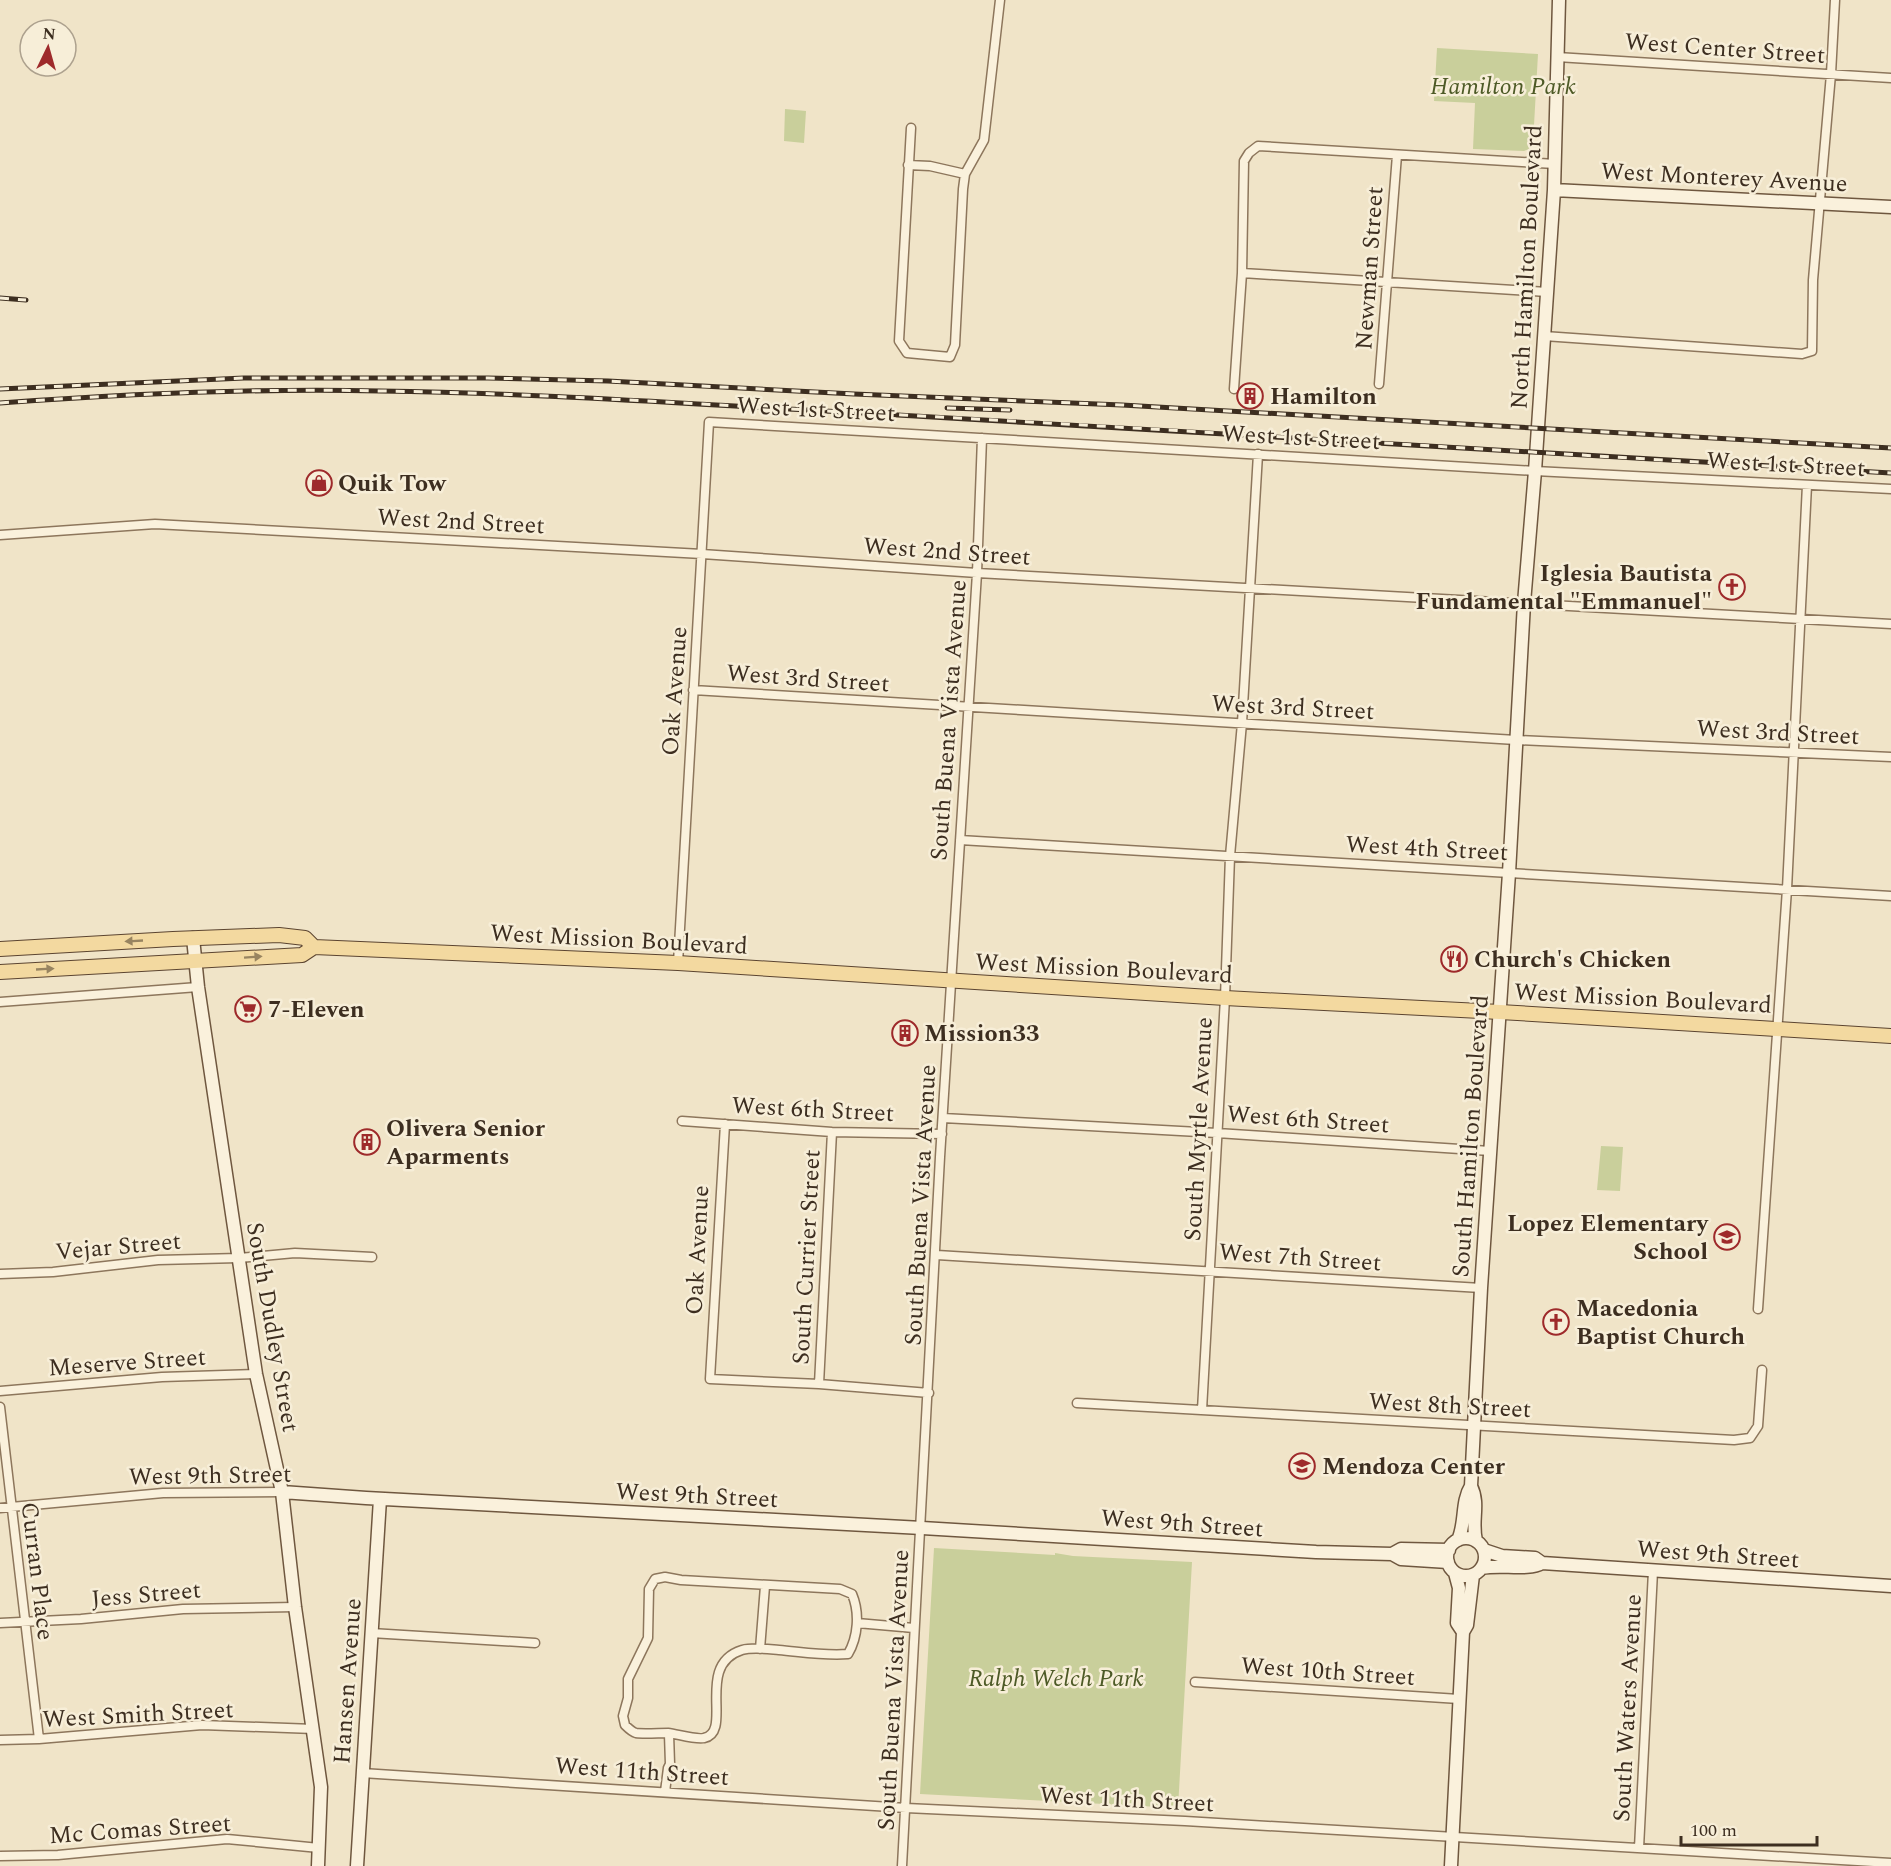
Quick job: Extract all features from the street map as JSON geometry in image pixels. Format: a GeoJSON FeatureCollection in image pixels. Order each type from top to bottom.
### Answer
{"type":"FeatureCollection","features":[{"type":"Feature","properties":{"kind":"main road","name":"West Mission Boulevard"},"geometry":{"type":"LineString","coordinates":[[0,949],[279,935],[305,938],[314,947]]}},
{"type":"Feature","properties":{"kind":"main road","name":"West Mission Boulevard"},"geometry":{"type":"LineString","coordinates":[[0,972],[302,955],[314,947],[678,963],[1225,998],[1891,1036]]}},
{"type":"Feature","properties":{"kind":"street"},"geometry":{"type":"LineString","coordinates":[[911,128],[899,341],[907,353],[950,357],[955,345],[965,174],[984,140],[1000,0]]}},
{"type":"Feature","properties":{"kind":"street","name":"North Hamilton Boulevard"},"geometry":{"type":"LineString","coordinates":[[1538,429],[1554,190],[1559,0]]}},
{"type":"Feature","properties":{"kind":"street"},"geometry":{"type":"LineString","coordinates":[[1544,336],[1802,354],[1812,351],[1813,280],[1831,74],[1835,0]]}},
{"type":"Feature","properties":{"kind":"street","name":"West Center Street"},"geometry":{"type":"LineString","coordinates":[[1557,57],[1891,78]]}},
{"type":"Feature","properties":{"kind":"street"},"geometry":{"type":"LineString","coordinates":[[1234,389],[1242,273],[1244,161],[1249,153],[1258,146],[1555,164]]}},
{"type":"Feature","properties":{"kind":"street","name":"Newman Street"},"geometry":{"type":"LineString","coordinates":[[1379,384],[1389,281],[1397,155]]}},
{"type":"Feature","properties":{"kind":"street"},"geometry":{"type":"LineString","coordinates":[[908,165],[930,166],[965,174]]}},
{"type":"Feature","properties":{"kind":"street","name":"West Monterey Avenue"},"geometry":{"type":"LineString","coordinates":[[1554,190],[1891,207]]}},
{"type":"Feature","properties":{"kind":"street"},"geometry":{"type":"LineString","coordinates":[[1242,273],[1547,292]]}},
{"type":"Feature","properties":{"kind":"street","name":"West 1st Street"},"geometry":{"type":"LineString","coordinates":[[709,422],[1535,471],[1891,489]]}},
{"type":"Feature","properties":{"kind":"street","name":"Oak Avenue"},"geometry":{"type":"LineString","coordinates":[[678,963],[709,422]]}},
{"type":"Feature","properties":{"kind":"street","name":"South Hamilton Boulevard"},"geometry":{"type":"LineString","coordinates":[[1463,1632],[1457,1623],[1459,1587],[1452,1556],[1463,1529],[1465,1496],[1471,1486],[1481,1288],[1509,873],[1524,603],[1538,429]]}},
{"type":"Feature","properties":{"kind":"street","name":"South Buena Vista Avenue"},"geometry":{"type":"LineString","coordinates":[[902,1866],[942,1134],[977,573],[982,438]]}},
{"type":"Feature","properties":{"kind":"street","name":"South Myrtle Avenue"},"geometry":{"type":"LineString","coordinates":[[1203,1410],[1225,998],[1230,856],[1242,723],[1258,454]]}},
{"type":"Feature","properties":{"kind":"street"},"geometry":{"type":"LineString","coordinates":[[1758,1309],[1787,890],[1807,485]]}},
{"type":"Feature","properties":{"kind":"street","name":"West 2nd Street"},"geometry":{"type":"LineString","coordinates":[[0,536],[155,524],[1891,624]]}},
{"type":"Feature","properties":{"kind":"street","name":"West 3rd Street"},"geometry":{"type":"LineString","coordinates":[[693,690],[1516,740],[1891,757]]}},
{"type":"Feature","properties":{"kind":"street","name":"West 4th Street"},"geometry":{"type":"LineString","coordinates":[[960,840],[1891,896]]}},
{"type":"Feature","properties":{"kind":"street","name":"South Dudley Street"},"geometry":{"type":"LineString","coordinates":[[193,938],[198,987],[256,1374],[282,1492],[295,1607],[321,1787],[318,1866]]}},
{"type":"Feature","properties":{"kind":"street"},"geometry":{"type":"LineString","coordinates":[[0,1002],[198,987]]}},
{"type":"Feature","properties":{"kind":"street","name":"West 6th Street"},"geometry":{"type":"LineString","coordinates":[[943,1118],[1490,1151]]}},
{"type":"Feature","properties":{"kind":"street","name":"West 6th Street"},"geometry":{"type":"LineString","coordinates":[[682,1120],[832,1132],[942,1134]]}},
{"type":"Feature","properties":{"kind":"street","name":"Oak Avenue"},"geometry":{"type":"LineString","coordinates":[[725,1124],[710,1378],[819,1384]]}},
{"type":"Feature","properties":{"kind":"street","name":"South Currier Street"},"geometry":{"type":"LineString","coordinates":[[819,1384],[832,1132]]}},
{"type":"Feature","properties":{"kind":"street","name":"Vejar Street"},"geometry":{"type":"LineString","coordinates":[[0,1274],[53,1272],[158,1260],[239,1258],[295,1253],[372,1257]]}},
{"type":"Feature","properties":{"kind":"street","name":"West 7th Street"},"geometry":{"type":"LineString","coordinates":[[937,1255],[1481,1288]]}},
{"type":"Feature","properties":{"kind":"street","name":"West 8th Street"},"geometry":{"type":"LineString","coordinates":[[1077,1403],[1734,1440],[1750,1438],[1758,1426],[1762,1370]]}},
{"type":"Feature","properties":{"kind":"street","name":"Meserve Street"},"geometry":{"type":"LineString","coordinates":[[0,1391],[162,1377],[256,1374]]}},
{"type":"Feature","properties":{"kind":"street"},"geometry":{"type":"LineString","coordinates":[[819,1384],[929,1393]]}},
{"type":"Feature","properties":{"kind":"street","name":"Curran Place"},"geometry":{"type":"LineString","coordinates":[[0,1407],[10,1508],[39,1739]]}},
{"type":"Feature","properties":{"kind":"street","name":"South Hamilton Boulevard"},"geometry":{"type":"LineString","coordinates":[[1471,1486],[1476,1497],[1473,1527],[1480,1546]]}},
{"type":"Feature","properties":{"kind":"street","name":"West 9th Street"},"geometry":{"type":"LineString","coordinates":[[0,1508],[163,1493],[282,1492],[1305,1551],[1392,1554],[1401,1559],[1452,1556]]}},
{"type":"Feature","properties":{"kind":"street","name":"Hansen Avenue"},"geometry":{"type":"LineString","coordinates":[[357,1866],[380,1499]]}},
{"type":"Feature","properties":{"kind":"street"},"geometry":{"type":"LineString","coordinates":[[1464,1538],[1480,1546],[1485,1562],[1478,1572],[1467,1576],[1452,1556],[1464,1538]]}},
{"type":"Feature","properties":{"kind":"street","name":"West 9th Street"},"geometry":{"type":"LineString","coordinates":[[1480,1546],[1502,1556],[1535,1558],[1542,1563],[1891,1586]]}},
{"type":"Feature","properties":{"kind":"street","name":"West 9th Street"},"geometry":{"type":"LineString","coordinates":[[1478,1572],[1493,1566],[1535,1567],[1542,1563]]}},
{"type":"Feature","properties":{"kind":"street","name":"South Waters Avenue"},"geometry":{"type":"LineString","coordinates":[[1639,1848],[1653,1571]]}},
{"type":"Feature","properties":{"kind":"street","name":"South Hamilton Boulevard"},"geometry":{"type":"LineString","coordinates":[[1451,1866],[1463,1632],[1467,1625],[1478,1572]]}},
{"type":"Feature","properties":{"kind":"street"},"geometry":{"type":"LineString","coordinates":[[665,1577],[765,1586],[840,1589],[852,1594],[857,1605],[856,1623],[854,1644],[848,1654],[833,1655],[760,1649],[742,1650],[726,1659],[718,1669],[715,1706],[717,1722],[714,1733],[704,1738],[634,1733],[625,1725],[623,1716],[628,1679],[648,1638],[649,1589],[655,1579],[665,1577]]}},
{"type":"Feature","properties":{"kind":"street"},"geometry":{"type":"LineString","coordinates":[[760,1649],[765,1586]]}},
{"type":"Feature","properties":{"kind":"street","name":"Jess Street"},"geometry":{"type":"LineString","coordinates":[[0,1623],[25,1623],[183,1609],[295,1607]]}},
{"type":"Feature","properties":{"kind":"street"},"geometry":{"type":"LineString","coordinates":[[856,1623],[914,1628]]}},
{"type":"Feature","properties":{"kind":"street"},"geometry":{"type":"LineString","coordinates":[[371,1633],[535,1643]]}},
{"type":"Feature","properties":{"kind":"street","name":"West 10th Street"},"geometry":{"type":"LineString","coordinates":[[1195,1682],[1459,1699]]}},
{"type":"Feature","properties":{"kind":"street","name":"West Smith Street"},"geometry":{"type":"LineString","coordinates":[[0,1740],[39,1739],[202,1725],[314,1730]]}},
{"type":"Feature","properties":{"kind":"street"},"geometry":{"type":"LineString","coordinates":[[665,1792],[671,1756],[669,1734]]}},
{"type":"Feature","properties":{"kind":"street","name":"West 11th Street"},"geometry":{"type":"LineString","coordinates":[[362,1773],[906,1808],[1891,1863]]}},
{"type":"Feature","properties":{"kind":"street","name":"Mc Comas Street"},"geometry":{"type":"LineString","coordinates":[[0,1856],[58,1855],[227,1839],[319,1848]]}},
{"type":"Feature","properties":{"kind":"green space","name":"Hamilton Park"},"geometry":{"type":"Polygon","coordinates":[[[1437,48],[1538,54],[1533,143],[1529,149],[1524,151],[1473,149],[1475,103],[1434,101],[1437,48]]]}},
{"type":"Feature","properties":{"kind":"green space"},"geometry":{"type":"Polygon","coordinates":[[[785,109],[806,111],[804,143],[784,141],[785,109]]]}},
{"type":"Feature","properties":{"kind":"green space"},"geometry":{"type":"Polygon","coordinates":[[[1601,1146],[1623,1147],[1620,1191],[1597,1190],[1601,1146]]]}},
{"type":"Feature","properties":{"kind":"green space","name":"Ralph Welch Park"},"geometry":{"type":"Polygon","coordinates":[[[934,1548],[1192,1562],[1178,1808],[920,1794],[934,1548]]]}},
{"type":"Feature","properties":{"kind":"railway"},"geometry":{"type":"LineString","coordinates":[[0,298],[26,300]]}},
{"type":"Feature","properties":{"kind":"railway"},"geometry":{"type":"LineString","coordinates":[[0,389],[244,378],[488,378],[608,381],[1122,405],[1891,448]]}},
{"type":"Feature","properties":{"kind":"railway"},"geometry":{"type":"LineString","coordinates":[[0,403],[142,394],[238,391],[333,390],[497,394],[977,419],[1891,473]]}},
{"type":"Feature","properties":{"kind":"railway"},"geometry":{"type":"LineString","coordinates":[[947,408],[1010,410]]}},
{"type":"Feature","properties":{"kind":"place","name":"Hamilton"},"geometry":{"type":"Point","coordinates":[1250,396]}},
{"type":"Feature","properties":{"kind":"place","name":"Quik Tow"},"geometry":{"type":"Point","coordinates":[319,483]}},
{"type":"Feature","properties":{"kind":"place","name":"Iglesia Bautista Fundamental \"Emmanuel\""},"geometry":{"type":"Point","coordinates":[1732,587]}},
{"type":"Feature","properties":{"kind":"place","name":"Church's Chicken"},"geometry":{"type":"Point","coordinates":[1454,959]}},
{"type":"Feature","properties":{"kind":"place","name":"7-Eleven"},"geometry":{"type":"Point","coordinates":[248,1009]}},
{"type":"Feature","properties":{"kind":"place","name":"Mission33"},"geometry":{"type":"Point","coordinates":[905,1033]}},
{"type":"Feature","properties":{"kind":"place","name":"Olivera Senior Aparments"},"geometry":{"type":"Point","coordinates":[367,1142]}},
{"type":"Feature","properties":{"kind":"place","name":"Lopez Elementary School"},"geometry":{"type":"Point","coordinates":[1727,1237]}},
{"type":"Feature","properties":{"kind":"place","name":"Macedonia Baptist Church"},"geometry":{"type":"Point","coordinates":[1556,1322]}},
{"type":"Feature","properties":{"kind":"place","name":"Mendoza Center"},"geometry":{"type":"Point","coordinates":[1302,1466]}}]}
